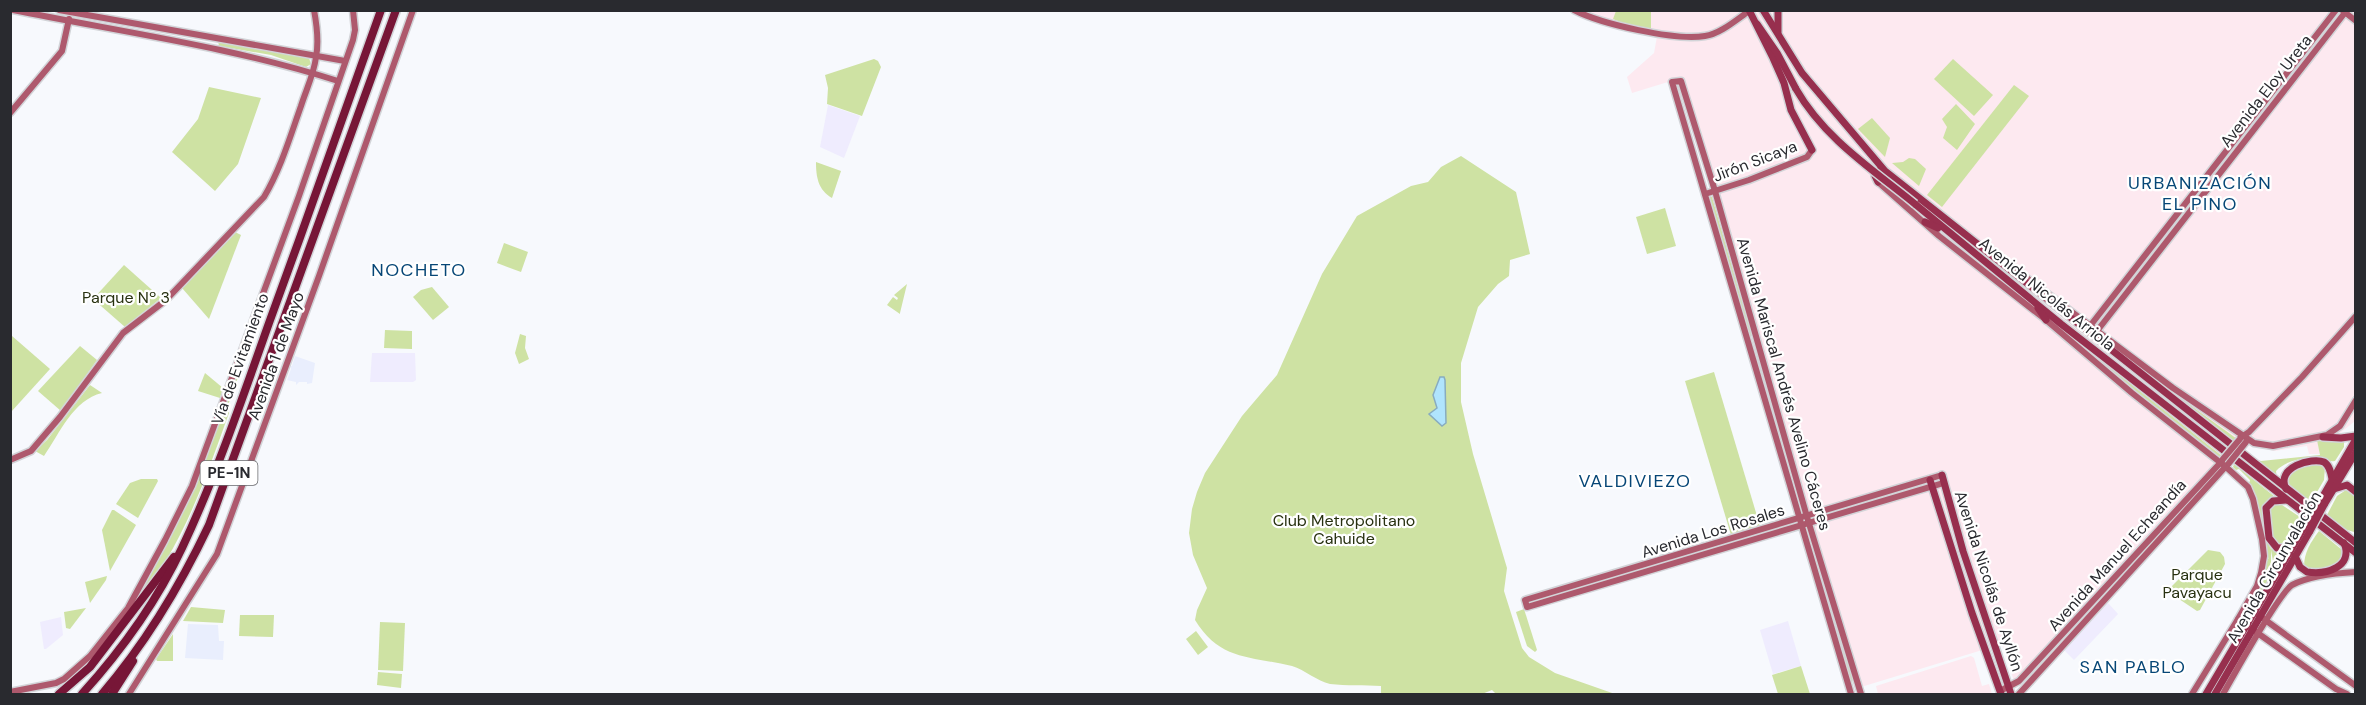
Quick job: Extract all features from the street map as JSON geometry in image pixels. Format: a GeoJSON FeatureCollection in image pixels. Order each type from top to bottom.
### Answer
{"type":"FeatureCollection","features":[{"type":"Feature","properties":{"kind":"highway","name":"Vía de Evitamiento"},"geometry":{"type":"LineString","coordinates":[[82,694],[132,632],[182,550],[248,382],[381,10]]}},
{"type":"Feature","properties":{"kind":"highway","name":"Vía de Evitamiento"},"geometry":{"type":"LineString","coordinates":[[102,694],[137,650],[180,584],[209,525],[396,10]]}},
{"type":"Feature","properties":{"kind":"highway"},"geometry":{"type":"LineString","coordinates":[[59,694],[90,667],[165,567],[182,550]]}},
{"type":"Feature","properties":{"kind":"highway"},"geometry":{"type":"LineString","coordinates":[[112,694],[128,671],[137,650]]}},
{"type":"Feature","properties":{"kind":"main road"},"geometry":{"type":"LineString","coordinates":[[1763,10],[1802,73],[1882,168],[1875,176],[1878,182]]}},
{"type":"Feature","properties":{"kind":"main road"},"geometry":{"type":"LineString","coordinates":[[1778,10],[1778,34]]}},
{"type":"Feature","properties":{"kind":"main road"},"geometry":{"type":"LineString","coordinates":[[1749,11],[1784,82],[1791,110],[1812,150]]}},
{"type":"Feature","properties":{"kind":"main road","name":"Avenida Nicolás Arriola"},"geometry":{"type":"LineString","coordinates":[[1757,24],[1777,52],[1815,119],[1831,135],[2033,301],[2287,500],[2345,539],[2355,543]]}},
{"type":"Feature","properties":{"kind":"main road","name":"Avenida Nicolás Arriola"},"geometry":{"type":"LineString","coordinates":[[1882,168],[2286,489],[2345,539],[2355,553]]}},
{"type":"Feature","properties":{"kind":"main road"},"geometry":{"type":"LineString","coordinates":[[1924,222],[1935,225],[1978,261],[1992,267]]}},
{"type":"Feature","properties":{"kind":"main road"},"geometry":{"type":"LineString","coordinates":[[2033,301],[2046,320]]}},
{"type":"Feature","properties":{"kind":"main road"},"geometry":{"type":"LineString","coordinates":[[2323,437],[2355,437]]}},
{"type":"Feature","properties":{"kind":"main road","name":"Avenida Circunvalación"},"geometry":{"type":"LineString","coordinates":[[2215,694],[2257,631],[2355,437]]}},
{"type":"Feature","properties":{"kind":"main road","name":"Avenida Circunvalación"},"geometry":{"type":"LineString","coordinates":[[2321,504],[2334,489],[2355,452]]}},
{"type":"Feature","properties":{"kind":"main road"},"geometry":{"type":"LineString","coordinates":[[2286,489],[2283,479],[2286,471],[2314,462],[2325,463],[2332,479]]}},
{"type":"Feature","properties":{"kind":"main road","name":"Avenida Nicolás de Ayllón"},"geometry":{"type":"LineString","coordinates":[[1943,479],[1977,596],[2010,691]]}},
{"type":"Feature","properties":{"kind":"main road","name":"Avenida Nicolás de Ayllón"},"geometry":{"type":"LineString","coordinates":[[1932,483],[1972,613],[2000,693]]}},
{"type":"Feature","properties":{"kind":"main road"},"geometry":{"type":"LineString","coordinates":[[2334,489],[2347,485],[2355,492]]}},
{"type":"Feature","properties":{"kind":"main road"},"geometry":{"type":"LineString","coordinates":[[2287,500],[2273,501],[2267,506],[2265,513],[2270,540],[2275,547],[2282,549],[2294,544]]}},
{"type":"Feature","properties":{"kind":"main road","name":"Avenida Circunvalación"},"geometry":{"type":"LineString","coordinates":[[2206,694],[2294,544],[2307,529]]}},
{"type":"Feature","properties":{"kind":"main road"},"geometry":{"type":"LineString","coordinates":[[2295,556],[2300,567],[2307,572],[2333,569],[2342,565],[2346,559],[2345,539],[2355,535]]}},
{"type":"Feature","properties":{"kind":"street"},"geometry":{"type":"LineString","coordinates":[[13,10],[274,61],[338,81]]}},
{"type":"Feature","properties":{"kind":"street"},"geometry":{"type":"LineString","coordinates":[[59,10],[345,61]]}},
{"type":"Feature","properties":{"kind":"street"},"geometry":{"type":"LineString","coordinates":[[10,460],[31,451],[60,417],[123,333],[166,300],[264,196],[274,180],[284,155],[312,73],[318,34],[314,10]]}},
{"type":"Feature","properties":{"kind":"street"},"geometry":{"type":"LineString","coordinates":[[10,692],[56,683],[72,673],[101,645],[128,608],[192,486],[299,196],[345,61],[355,30],[353,10]]}},
{"type":"Feature","properties":{"kind":"street","name":"Avenida 1 de Mayo"},"geometry":{"type":"LineString","coordinates":[[129,694],[217,554],[318,279],[413,10]]}},
{"type":"Feature","properties":{"kind":"street"},"geometry":{"type":"LineString","coordinates":[[1574,10],[1629,29],[1692,37],[1714,33],[1749,11]]}},
{"type":"Feature","properties":{"kind":"street","name":"Avenida Eloy Ureta"},"geometry":{"type":"LineString","coordinates":[[2097,331],[2164,243],[2222,155],[2336,10]]}},
{"type":"Feature","properties":{"kind":"street"},"geometry":{"type":"LineString","coordinates":[[2344,11],[2355,21]]}},
{"type":"Feature","properties":{"kind":"street","name":"Avenida Eloy Ureta"},"geometry":{"type":"LineString","coordinates":[[2090,326],[2158,238],[2229,161],[2344,11]]}},
{"type":"Feature","properties":{"kind":"street"},"geometry":{"type":"LineString","coordinates":[[10,113],[62,51],[70,12]]}},
{"type":"Feature","properties":{"kind":"street"},"geometry":{"type":"LineString","coordinates":[[2314,38],[2321,43]]}},
{"type":"Feature","properties":{"kind":"street","name":"Avenida Mariscal Andrés Avelino Cáceres"},"geometry":{"type":"LineString","coordinates":[[1851,694],[1672,82],[1681,81],[1715,191],[1808,520],[1861,694]]}},
{"type":"Feature","properties":{"kind":"street"},"geometry":{"type":"LineString","coordinates":[[1681,115],[1690,112]]}},
{"type":"Feature","properties":{"kind":"street","name":"Jirón Sicaya"},"geometry":{"type":"LineString","coordinates":[[1705,194],[1749,180],[1807,157],[1812,150]]}},
{"type":"Feature","properties":{"kind":"street"},"geometry":{"type":"LineString","coordinates":[[2222,155],[2229,161]]}},
{"type":"Feature","properties":{"kind":"street"},"geometry":{"type":"LineString","coordinates":[[1878,182],[1969,261],[2046,320],[2132,393],[2225,463],[2251,492],[2262,539],[2264,556],[2262,573],[2246,606],[2192,694]]}},
{"type":"Feature","properties":{"kind":"street"},"geometry":{"type":"LineString","coordinates":[[1964,234],[2015,268],[2244,439],[2261,445],[2273,446],[2323,437],[2337,429],[2355,400]]}},
{"type":"Feature","properties":{"kind":"street"},"geometry":{"type":"LineString","coordinates":[[2158,238],[2164,243]]}},
{"type":"Feature","properties":{"kind":"street"},"geometry":{"type":"LineString","coordinates":[[2128,277],[2134,282]]}},
{"type":"Feature","properties":{"kind":"street"},"geometry":{"type":"LineString","coordinates":[[2103,309],[2109,314]]}},
{"type":"Feature","properties":{"kind":"street","name":"Avenida Manuel Echeandía"},"geometry":{"type":"LineString","coordinates":[[2019,694],[2076,633],[2225,463],[2249,432],[2302,377],[2355,316]]}},
{"type":"Feature","properties":{"kind":"street","name":"Avenida Manuel Echeandía"},"geometry":{"type":"LineString","coordinates":[[2000,693],[2010,691],[2225,463]]}},
{"type":"Feature","properties":{"kind":"street","name":"Avenida Los Rosales"},"geometry":{"type":"LineString","coordinates":[[1526,603],[1943,479]]}},
{"type":"Feature","properties":{"kind":"street"},"geometry":{"type":"LineString","coordinates":[[2264,618],[2294,584],[2355,572]]}},
{"type":"Feature","properties":{"kind":"street"},"geometry":{"type":"LineString","coordinates":[[2246,606],[2355,686]]}},
{"type":"Feature","properties":{"kind":"street"},"geometry":{"type":"LineString","coordinates":[[2238,619],[2336,689],[2347,694]]}},
{"type":"Feature","properties":{"kind":"street"},"geometry":{"type":"LineString","coordinates":[[2070,627],[2076,633]]}},
{"type":"Feature","properties":{"kind":"street"},"geometry":{"type":"LineString","coordinates":[[2223,694],[2257,631]]}},
{"type":"Feature","properties":{"kind":"shaded area"},"geometry":{"type":"Polygon","coordinates":[[[1576,11],[2355,11],[2355,421],[2329,442],[2318,444],[2320,454],[2309,454],[2307,446],[2274,451],[2250,444],[2212,469],[2014,681],[2002,644],[1861,687],[1681,78],[1632,93],[1627,77],[1654,53],[1658,31],[1629,27],[1576,11]]]}},
{"type":"Feature","properties":{"kind":"shaded area"},"geometry":{"type":"Polygon","coordinates":[[[828,105],[860,116],[844,158],[820,147],[828,105]]]}},
{"type":"Feature","properties":{"kind":"shaded area"},"geometry":{"type":"Polygon","coordinates":[[[372,353],[415,353],[416,380],[413,382],[370,382],[372,353]]]}},
{"type":"Feature","properties":{"kind":"shaded area"},"geometry":{"type":"Polygon","coordinates":[[[295,356],[315,363],[312,383],[299,382],[296,385],[296,382],[287,380],[295,356]]]}},
{"type":"Feature","properties":{"kind":"shaded area"},"geometry":{"type":"Polygon","coordinates":[[[2108,603],[2118,614],[2074,660],[2064,650],[2108,603]]]}},
{"type":"Feature","properties":{"kind":"shaded area"},"geometry":{"type":"Polygon","coordinates":[[[61,617],[63,635],[44,649],[40,622],[61,617]]]}},
{"type":"Feature","properties":{"kind":"shaded area"},"geometry":{"type":"Polygon","coordinates":[[[1788,621],[1801,666],[1773,674],[1760,630],[1788,621]]]}},
{"type":"Feature","properties":{"kind":"shaded area"},"geometry":{"type":"Polygon","coordinates":[[[188,624],[218,625],[219,641],[224,641],[223,660],[185,658],[188,624]]]}},
{"type":"Feature","properties":{"kind":"shaded area"},"geometry":{"type":"Polygon","coordinates":[[[1971,656],[1974,658],[1982,686],[1989,684],[1992,694],[1878,694],[1876,686],[1971,656]]]}},
{"type":"Feature","properties":{"kind":"green space"},"geometry":{"type":"Polygon","coordinates":[[[1616,11],[1651,11],[1651,29],[1628,25],[1613,19],[1616,11]]]}},
{"type":"Feature","properties":{"kind":"green space"},"geometry":{"type":"Polygon","coordinates":[[[218,41],[309,58],[311,64],[306,67],[271,55],[219,46],[218,41]]]}},
{"type":"Feature","properties":{"kind":"green space"},"geometry":{"type":"Polygon","coordinates":[[[874,59],[881,67],[862,116],[827,104],[828,88],[825,75],[874,59]]]}},
{"type":"Feature","properties":{"kind":"green space"},"geometry":{"type":"Polygon","coordinates":[[[1953,59],[1993,95],[1974,116],[1934,79],[1953,59]]]}},
{"type":"Feature","properties":{"kind":"green space"},"geometry":{"type":"Polygon","coordinates":[[[2014,85],[2029,96],[1942,207],[1927,195],[2014,85]]]}},
{"type":"Feature","properties":{"kind":"green space"},"geometry":{"type":"Polygon","coordinates":[[[209,87],[261,98],[238,164],[215,191],[172,152],[198,119],[209,87]]]}},
{"type":"Feature","properties":{"kind":"green space"},"geometry":{"type":"Polygon","coordinates":[[[1956,104],[1975,124],[1957,150],[1943,138],[1947,127],[1942,119],[1956,104]]]}},
{"type":"Feature","properties":{"kind":"green space"},"geometry":{"type":"Polygon","coordinates":[[[1872,118],[1890,138],[1885,157],[1858,129],[1872,118]]]}},
{"type":"Feature","properties":{"kind":"green space","name":"Club Metropolitano Cahuide"},"geometry":{"type":"Polygon","coordinates":[[[1461,156],[1516,192],[1530,254],[1510,260],[1509,276],[1498,284],[1478,307],[1461,363],[1461,402],[1473,454],[1507,568],[1504,591],[1522,648],[1529,657],[1555,673],[1615,694],[1496,694],[1492,690],[1482,694],[1381,694],[1381,686],[1330,684],[1292,666],[1238,655],[1215,643],[1195,620],[1207,588],[1193,555],[1189,533],[1192,509],[1205,473],[1242,416],[1277,375],[1322,274],[1357,216],[1411,186],[1428,182],[1441,167],[1461,156]]]}},
{"type":"Feature","properties":{"kind":"green space"},"geometry":{"type":"Polygon","coordinates":[[[1909,158],[1915,159],[1926,169],[1919,186],[1892,163],[1903,162],[1909,158]]]}},
{"type":"Feature","properties":{"kind":"green space"},"geometry":{"type":"Polygon","coordinates":[[[816,162],[841,171],[832,198],[827,195],[819,183],[816,162]]]}},
{"type":"Feature","properties":{"kind":"green space"},"geometry":{"type":"Polygon","coordinates":[[[1706,197],[1712,197],[1752,336],[1748,337],[1706,197]]]}},
{"type":"Feature","properties":{"kind":"green space"},"geometry":{"type":"Polygon","coordinates":[[[1665,208],[1676,246],[1647,254],[1636,217],[1665,208]]]}},
{"type":"Feature","properties":{"kind":"green space"},"geometry":{"type":"Polygon","coordinates":[[[235,232],[241,235],[209,319],[182,288],[235,232]]]}},
{"type":"Feature","properties":{"kind":"green space"},"geometry":{"type":"Polygon","coordinates":[[[504,243],[528,252],[521,272],[497,263],[504,243]]]}},
{"type":"Feature","properties":{"kind":"green space","name":"Parque Nº 3"},"geometry":{"type":"Polygon","coordinates":[[[124,265],[161,298],[125,327],[93,299],[124,265]]]}},
{"type":"Feature","properties":{"kind":"green space"},"geometry":{"type":"Polygon","coordinates":[[[907,284],[900,314],[887,305],[893,297],[897,300],[898,298],[894,295],[907,284]]]}},
{"type":"Feature","properties":{"kind":"green space"},"geometry":{"type":"Polygon","coordinates":[[[432,287],[449,307],[433,320],[413,297],[421,290],[432,287]]]}},
{"type":"Feature","properties":{"kind":"green space"},"geometry":{"type":"Polygon","coordinates":[[[385,330],[412,331],[412,349],[384,348],[385,330]]]}},
{"type":"Feature","properties":{"kind":"green space"},"geometry":{"type":"Polygon","coordinates":[[[520,334],[526,336],[525,348],[529,359],[519,364],[515,353],[520,334]]]}},
{"type":"Feature","properties":{"kind":"green space"},"geometry":{"type":"Polygon","coordinates":[[[12,336],[50,369],[11,412],[10,337],[12,336]]]}},
{"type":"Feature","properties":{"kind":"green space"},"geometry":{"type":"Polygon","coordinates":[[[80,346],[97,360],[61,411],[38,391],[80,346]]]}},
{"type":"Feature","properties":{"kind":"green space"},"geometry":{"type":"Polygon","coordinates":[[[2084,347],[2222,456],[2218,457],[2150,404],[2084,347]]]}},
{"type":"Feature","properties":{"kind":"green space"},"geometry":{"type":"Polygon","coordinates":[[[2135,365],[2237,439],[2233,445],[2135,365]]]}},
{"type":"Feature","properties":{"kind":"green space"},"geometry":{"type":"Polygon","coordinates":[[[241,369],[227,408],[229,413],[193,508],[165,562],[138,600],[136,598],[197,484],[237,372],[241,369]]]}},
{"type":"Feature","properties":{"kind":"green space"},"geometry":{"type":"Polygon","coordinates":[[[1714,372],[1760,526],[1731,535],[1685,381],[1714,372]]]}},
{"type":"Feature","properties":{"kind":"green space"},"geometry":{"type":"Polygon","coordinates":[[[205,373],[223,388],[220,398],[198,391],[205,373]]]}},
{"type":"Feature","properties":{"kind":"green space"},"geometry":{"type":"Polygon","coordinates":[[[90,385],[102,393],[92,397],[75,410],[44,456],[35,451],[47,440],[90,385]]]}},
{"type":"Feature","properties":{"kind":"green space"},"geometry":{"type":"Polygon","coordinates":[[[2317,440],[2344,441],[2344,447],[2335,461],[2309,458],[2297,460],[2280,467],[2276,471],[2277,479],[2248,457],[2261,461],[2320,455],[2317,440]]]}},
{"type":"Feature","properties":{"kind":"green space"},"geometry":{"type":"Polygon","coordinates":[[[2316,463],[2325,467],[2324,480],[2310,504],[2287,485],[2288,473],[2296,468],[2316,463]]]}},
{"type":"Feature","properties":{"kind":"green space"},"geometry":{"type":"Polygon","coordinates":[[[2234,464],[2275,497],[2267,501],[2264,510],[2269,545],[2271,549],[2280,552],[2280,556],[2274,567],[2271,550],[2271,579],[2252,606],[2255,607],[2253,610],[2247,606],[2269,557],[2264,564],[2261,522],[2257,501],[2249,484],[2250,480],[2239,469],[2236,470],[2233,467],[2234,464]]]}},
{"type":"Feature","properties":{"kind":"green space"},"geometry":{"type":"Polygon","coordinates":[[[141,479],[157,479],[158,481],[138,518],[116,504],[130,483],[141,479]]]}},
{"type":"Feature","properties":{"kind":"green space"},"geometry":{"type":"Polygon","coordinates":[[[2346,490],[2354,493],[2355,497],[2354,532],[2344,529],[2327,515],[2337,496],[2346,490]]]}},
{"type":"Feature","properties":{"kind":"green space"},"geometry":{"type":"Polygon","coordinates":[[[2279,503],[2303,519],[2291,540],[2282,545],[2277,545],[2274,541],[2269,527],[2270,507],[2279,503]]]}},
{"type":"Feature","properties":{"kind":"green space"},"geometry":{"type":"Polygon","coordinates":[[[112,510],[136,525],[110,571],[102,530],[112,510]]]}},
{"type":"Feature","properties":{"kind":"green space"},"geometry":{"type":"Polygon","coordinates":[[[2319,531],[2341,549],[2343,560],[2324,569],[2314,570],[2304,567],[2305,557],[2319,531]]]}},
{"type":"Feature","properties":{"kind":"green space","name":"Parque Pavayacu"},"geometry":{"type":"Polygon","coordinates":[[[2208,550],[2220,552],[2225,564],[2200,610],[2197,611],[2173,595],[2170,588],[2208,550]]]}},
{"type":"Feature","properties":{"kind":"green space"},"geometry":{"type":"Polygon","coordinates":[[[107,576],[106,580],[90,603],[85,582],[107,576]]]}},
{"type":"Feature","properties":{"kind":"green space"},"geometry":{"type":"Polygon","coordinates":[[[191,607],[225,610],[223,623],[183,621],[191,607]]]}},
{"type":"Feature","properties":{"kind":"green space"},"geometry":{"type":"Polygon","coordinates":[[[86,608],[70,629],[66,628],[64,612],[86,608]]]}},
{"type":"Feature","properties":{"kind":"green space"},"geometry":{"type":"Polygon","coordinates":[[[1832,608],[1853,676],[1852,684],[1829,610],[1832,608]]]}},
{"type":"Feature","properties":{"kind":"green space"},"geometry":{"type":"Polygon","coordinates":[[[1524,609],[1537,650],[1535,652],[1527,646],[1516,612],[1524,609]]]}},
{"type":"Feature","properties":{"kind":"green space"},"geometry":{"type":"Polygon","coordinates":[[[240,615],[274,615],[273,637],[239,636],[240,615]]]}},
{"type":"Feature","properties":{"kind":"green space"},"geometry":{"type":"Polygon","coordinates":[[[380,622],[405,623],[403,671],[378,670],[380,622]]]}},
{"type":"Feature","properties":{"kind":"green space"},"geometry":{"type":"Polygon","coordinates":[[[1196,631],[1208,647],[1198,655],[1186,639],[1196,631]]]}},
{"type":"Feature","properties":{"kind":"green space"},"geometry":{"type":"Polygon","coordinates":[[[173,634],[173,661],[157,661],[156,659],[173,634]]]}},
{"type":"Feature","properties":{"kind":"green space"},"geometry":{"type":"Polygon","coordinates":[[[1801,666],[1810,694],[1778,694],[1772,675],[1801,666]]]}},
{"type":"Feature","properties":{"kind":"green space"},"geometry":{"type":"Polygon","coordinates":[[[378,672],[402,674],[401,688],[377,685],[378,672]]]}},
{"type":"Feature","properties":{"kind":"water"},"geometry":{"type":"Polygon","coordinates":[[[1440,377],[1444,377],[1445,380],[1446,423],[1442,426],[1429,414],[1437,408],[1433,395],[1440,377]]]}},
{"type":"Feature","properties":{"kind":"district","name":"URBANIZACIÓN EL PINO"},"geometry":{"type":"Point","coordinates":[2200,193]}},
{"type":"Feature","properties":{"kind":"district","name":"NOCHETO"},"geometry":{"type":"Point","coordinates":[419,270]}},
{"type":"Feature","properties":{"kind":"district","name":"VALDIVIEZO"},"geometry":{"type":"Point","coordinates":[1635,481]}},
{"type":"Feature","properties":{"kind":"district","name":"SAN PABLO"},"geometry":{"type":"Point","coordinates":[2133,667]}}]}
